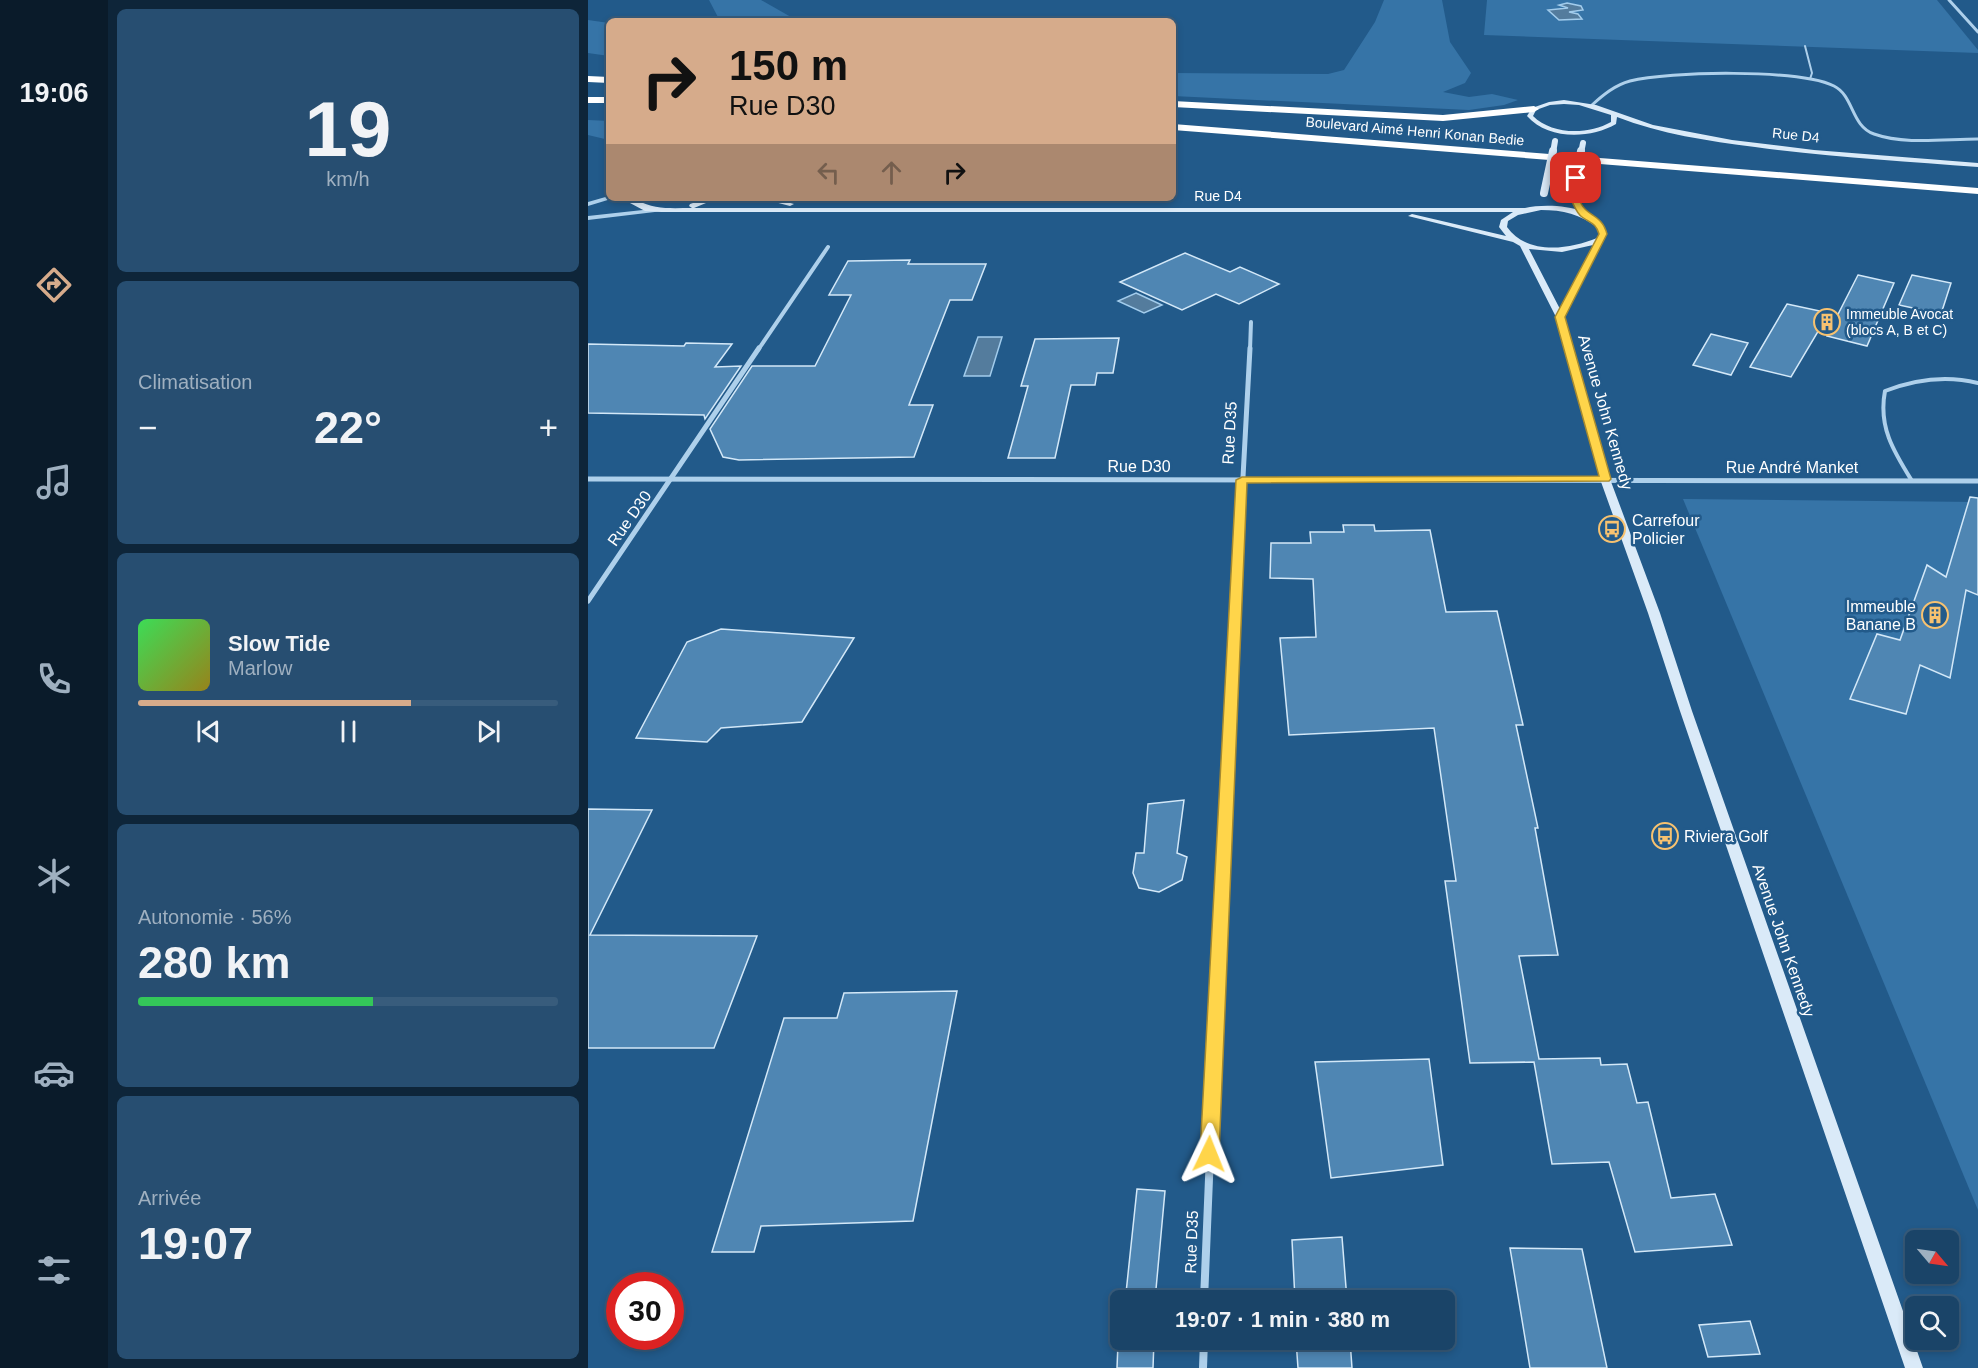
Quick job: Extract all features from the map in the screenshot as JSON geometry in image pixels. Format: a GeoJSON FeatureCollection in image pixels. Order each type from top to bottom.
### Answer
{"type":"FeatureCollection","features":[{"type":"Feature","properties":{"kind":"highway"},"geometry":{"type":"LineString","coordinates":[[588,78],[606,79]]}},
{"type":"Feature","properties":{"kind":"highway"},"geometry":{"type":"LineString","coordinates":[[588,100],[606,100]]}},
{"type":"Feature","properties":{"kind":"highway"},"geometry":{"type":"LineString","coordinates":[[1176,104],[1443,118],[1534,109]]}},
{"type":"Feature","properties":{"kind":"highway","name":"Boulevard Aimé Henri Konan Bedie"},"geometry":{"type":"LineString","coordinates":[[1176,127],[1978,191]]}},
{"type":"Feature","properties":{"kind":"highway"},"geometry":{"type":"LineString","coordinates":[[1542,169],[1589,172]]}},
{"type":"Feature","properties":{"kind":"main road","name":"Rue D4"},"geometry":{"type":"LineString","coordinates":[[1534,109],[1559,102],[1592,105],[1614,115],[1650,126],[1698,136],[1779,147],[1978,165]]}},
{"type":"Feature","properties":{"kind":"main road"},"geometry":{"type":"LineString","coordinates":[[1534,109],[1530,116],[1533,120],[1547,128],[1569,132],[1592,132],[1610,127],[1614,123],[1614,115]]}},
{"type":"Feature","properties":{"kind":"main road"},"geometry":{"type":"LineString","coordinates":[[1534,209],[1544,193],[1555,141],[1547,128]]}},
{"type":"Feature","properties":{"kind":"main road"},"geometry":{"type":"LineString","coordinates":[[1560,317],[1603,234],[1601,227],[1584,214],[1573,196],[1583,143],[1592,132]]}},
{"type":"Feature","properties":{"kind":"main road","name":"Rue D4"},"geometry":{"type":"LineString","coordinates":[[633,201],[638,206],[661,210],[1276,209],[1394,212],[1523,210]]}},
{"type":"Feature","properties":{"kind":"main road","name":"Rue D4"},"geometry":{"type":"LineString","coordinates":[[677,209],[706,201]]}},
{"type":"Feature","properties":{"kind":"main road","name":"Rue D4"},"geometry":{"type":"LineString","coordinates":[[779,201],[827,210]]}},
{"type":"Feature","properties":{"kind":"main road"},"geometry":{"type":"LineString","coordinates":[[1584,214],[1554,208],[1523,210],[1512,214],[1505,220],[1503,227],[1506,234],[1523,244],[1560,250],[1583,247],[1599,240]]}},
{"type":"Feature","properties":{"kind":"main road","name":"Rue D4"},"geometry":{"type":"LineString","coordinates":[[1394,212],[1514,240]]}},
{"type":"Feature","properties":{"kind":"main road","name":"Avenue John Kennedy"},"geometry":{"type":"LineString","coordinates":[[1523,244],[1560,317],[1605,479],[1654,613],[1914,1368]]}},
{"type":"Feature","properties":{"kind":"street"},"geometry":{"type":"LineString","coordinates":[[1950,0],[1978,32]]}},
{"type":"Feature","properties":{"kind":"street"},"geometry":{"type":"LineString","coordinates":[[1592,105],[1616,87],[1655,76],[1810,79],[1838,87],[1864,130],[1872,134],[1888,137],[1978,140]]}},
{"type":"Feature","properties":{"kind":"street"},"geometry":{"type":"LineString","coordinates":[[588,204],[606,199]]}},
{"type":"Feature","properties":{"kind":"street"},"geometry":{"type":"LineString","coordinates":[[588,218],[661,210]]}},
{"type":"Feature","properties":{"kind":"street","name":"Rue D30"},"geometry":{"type":"LineString","coordinates":[[588,601],[828,247]]}},
{"type":"Feature","properties":{"kind":"street","name":"Rue D35"},"geometry":{"type":"LineString","coordinates":[[1204,1290],[1220,909],[1251,322]]}},
{"type":"Feature","properties":{"kind":"street"},"geometry":{"type":"LineString","coordinates":[[588,479],[672,479]]}},
{"type":"Feature","properties":{"kind":"street","name":"Rue D30"},"geometry":{"type":"LineString","coordinates":[[672,479],[1605,479]]}},
{"type":"Feature","properties":{"kind":"street","name":"Rue André Manket"},"geometry":{"type":"LineString","coordinates":[[1605,479],[1978,481]]}},
{"type":"Feature","properties":{"kind":"street"},"geometry":{"type":"LineString","coordinates":[[1203,1368],[1204,1350]]}},
{"type":"Feature","properties":{"kind":"lane"},"geometry":{"type":"LineString","coordinates":[[1805,46],[1812,73],[1810,79]]}},
{"type":"Feature","properties":{"kind":"lane"},"geometry":{"type":"LineString","coordinates":[[1912,481],[1889,441],[1880,408],[1885,391],[1908,381],[1938,378],[1978,383]]}},
{"type":"Feature","properties":{"kind":"shaded area"},"geometry":{"type":"Polygon","coordinates":[[[709,0],[761,0],[793,18],[718,18],[709,0]]]}},
{"type":"Feature","properties":{"kind":"shaded area"},"geometry":{"type":"Polygon","coordinates":[[[1384,0],[1442,0],[1450,42],[1471,73],[1465,83],[1443,92],[1469,97],[1492,94],[1518,100],[1504,105],[1469,110],[1176,96],[1176,73],[1328,74],[1344,70],[1375,22],[1384,0]]]}},
{"type":"Feature","properties":{"kind":"shaded area"},"geometry":{"type":"Polygon","coordinates":[[[1487,0],[1937,0],[1978,50],[1978,53],[1484,35],[1487,0]]]}},
{"type":"Feature","properties":{"kind":"shaded area"},"geometry":{"type":"Polygon","coordinates":[[[1567,3],[1581,6],[1583,10],[1569,12],[1578,14],[1582,19],[1559,20],[1548,10],[1568,8],[1559,5],[1567,3]]]}},
{"type":"Feature","properties":{"kind":"shaded area"},"geometry":{"type":"Polygon","coordinates":[[[588,20],[606,23],[606,56],[588,53],[588,20]]]}},
{"type":"Feature","properties":{"kind":"shaded area"},"geometry":{"type":"Polygon","coordinates":[[[588,120],[606,121],[606,139],[588,135],[588,120]]]}},
{"type":"Feature","properties":{"kind":"shaded area"},"geometry":{"type":"Polygon","coordinates":[[[1136,293],[1162,305],[1144,313],[1118,301],[1136,293]]]}},
{"type":"Feature","properties":{"kind":"shaded area"},"geometry":{"type":"Polygon","coordinates":[[[978,337],[1002,337],[990,376],[964,376],[978,337]]]}},
{"type":"Feature","properties":{"kind":"shaded area"},"geometry":{"type":"Polygon","coordinates":[[[1683,499],[1978,502],[1978,1210],[1683,499]]]}},
{"type":"Feature","properties":{"kind":"building"},"geometry":{"type":"Polygon","coordinates":[[[1185,253],[1230,272],[1240,267],[1279,284],[1239,304],[1216,294],[1182,310],[1120,282],[1185,253]]]}},
{"type":"Feature","properties":{"kind":"building"},"geometry":{"type":"Polygon","coordinates":[[[910,260],[908,264],[986,264],[972,300],[950,300],[909,405],[933,405],[914,457],[739,460],[723,457],[710,429],[752,366],[815,366],[851,295],[829,295],[848,261],[910,260]]]}},
{"type":"Feature","properties":{"kind":"building"},"geometry":{"type":"Polygon","coordinates":[[[1858,275],[1894,283],[1867,346],[1827,336],[1858,275]]]}},
{"type":"Feature","properties":{"kind":"building"},"geometry":{"type":"Polygon","coordinates":[[[1912,275],[1951,283],[1941,314],[1899,305],[1912,275]]]}},
{"type":"Feature","properties":{"kind":"building"},"geometry":{"type":"Polygon","coordinates":[[[1787,304],[1829,313],[1791,377],[1750,367],[1787,304]]]}},
{"type":"Feature","properties":{"kind":"building"},"geometry":{"type":"Polygon","coordinates":[[[1711,334],[1748,343],[1731,375],[1693,365],[1711,334]]]}},
{"type":"Feature","properties":{"kind":"building"},"geometry":{"type":"Polygon","coordinates":[[[1119,338],[1113,373],[1097,373],[1095,385],[1071,385],[1055,458],[1008,458],[1028,386],[1021,386],[1035,339],[1119,338]]]}},
{"type":"Feature","properties":{"kind":"building"},"geometry":{"type":"Polygon","coordinates":[[[686,343],[732,344],[715,367],[741,366],[705,419],[704,415],[588,413],[588,344],[684,346],[686,343]]]}},
{"type":"Feature","properties":{"kind":"building"},"geometry":{"type":"Polygon","coordinates":[[[1970,497],[1978,498],[1978,595],[1966,590],[1950,678],[1920,665],[1906,714],[1850,699],[1877,634],[1900,640],[1927,565],[1946,577],[1970,497]]]}},
{"type":"Feature","properties":{"kind":"building"},"geometry":{"type":"Polygon","coordinates":[[[1343,525],[1374,525],[1375,531],[1430,530],[1446,612],[1497,611],[1523,725],[1516,725],[1538,828],[1535,828],[1558,955],[1519,956],[1539,1059],[1600,1058],[1601,1065],[1627,1064],[1637,1103],[1648,1102],[1671,1198],[1715,1194],[1732,1245],[1635,1252],[1609,1162],[1552,1164],[1534,1062],[1470,1063],[1445,881],[1456,881],[1434,728],[1289,735],[1280,638],[1316,637],[1313,579],[1270,578],[1271,543],[1311,543],[1310,532],[1344,532],[1343,525]]]}},
{"type":"Feature","properties":{"kind":"building"},"geometry":{"type":"Polygon","coordinates":[[[721,629],[854,638],[802,722],[721,728],[707,742],[636,738],[687,642],[721,629]]]}},
{"type":"Feature","properties":{"kind":"building"},"geometry":{"type":"Polygon","coordinates":[[[1184,800],[1177,853],[1187,857],[1182,880],[1159,892],[1139,888],[1133,873],[1136,853],[1144,853],[1148,804],[1184,800]]]}},
{"type":"Feature","properties":{"kind":"building"},"geometry":{"type":"Polygon","coordinates":[[[588,809],[652,810],[590,935],[757,936],[714,1048],[588,1048],[588,809]]]}},
{"type":"Feature","properties":{"kind":"building"},"geometry":{"type":"Polygon","coordinates":[[[957,991],[913,1221],[761,1226],[754,1252],[712,1252],[784,1018],[837,1018],[844,993],[957,991]]]}},
{"type":"Feature","properties":{"kind":"building"},"geometry":{"type":"Polygon","coordinates":[[[1429,1059],[1443,1165],[1331,1178],[1315,1062],[1429,1059]]]}},
{"type":"Feature","properties":{"kind":"building"},"geometry":{"type":"Polygon","coordinates":[[[1137,1189],[1165,1191],[1156,1290],[1126,1290],[1137,1189]]]}},
{"type":"Feature","properties":{"kind":"building"},"geometry":{"type":"Polygon","coordinates":[[[1342,1237],[1346,1290],[1294,1290],[1292,1240],[1342,1237]]]}},
{"type":"Feature","properties":{"kind":"building"},"geometry":{"type":"Polygon","coordinates":[[[1510,1248],[1582,1249],[1607,1368],[1530,1368],[1510,1248]]]}},
{"type":"Feature","properties":{"kind":"building"},"geometry":{"type":"Polygon","coordinates":[[[1750,1321],[1760,1354],[1708,1357],[1699,1325],[1750,1321]]]}},
{"type":"Feature","properties":{"kind":"building"},"geometry":{"type":"Polygon","coordinates":[[[1118,1350],[1154,1350],[1153,1368],[1117,1368],[1118,1350]]]}},
{"type":"Feature","properties":{"kind":"building"},"geometry":{"type":"Polygon","coordinates":[[[1297,1350],[1351,1350],[1352,1368],[1298,1368],[1297,1350]]]}},
{"type":"Feature","properties":{"kind":"place","name":"Immeuble Avocat (blocs A, B et C)"},"geometry":{"type":"Point","coordinates":[1827,322]}},
{"type":"Feature","properties":{"kind":"place","name":"Carrefour Policier"},"geometry":{"type":"Point","coordinates":[1612,529]}},
{"type":"Feature","properties":{"kind":"place","name":"Immeuble Banane B"},"geometry":{"type":"Point","coordinates":[1935,615]}},
{"type":"Feature","properties":{"kind":"place","name":"Riviera Golf"},"geometry":{"type":"Point","coordinates":[1665,836]}},
{"type":"Feature","properties":{"kind":"route"},"geometry":{"type":"LineString","coordinates":[[1209,1154],[1242,480],[1605,479],[1560,317],[1603,234],[1601,227],[1595,220],[1584,214],[1573,196],[1576,178]]}}]}
